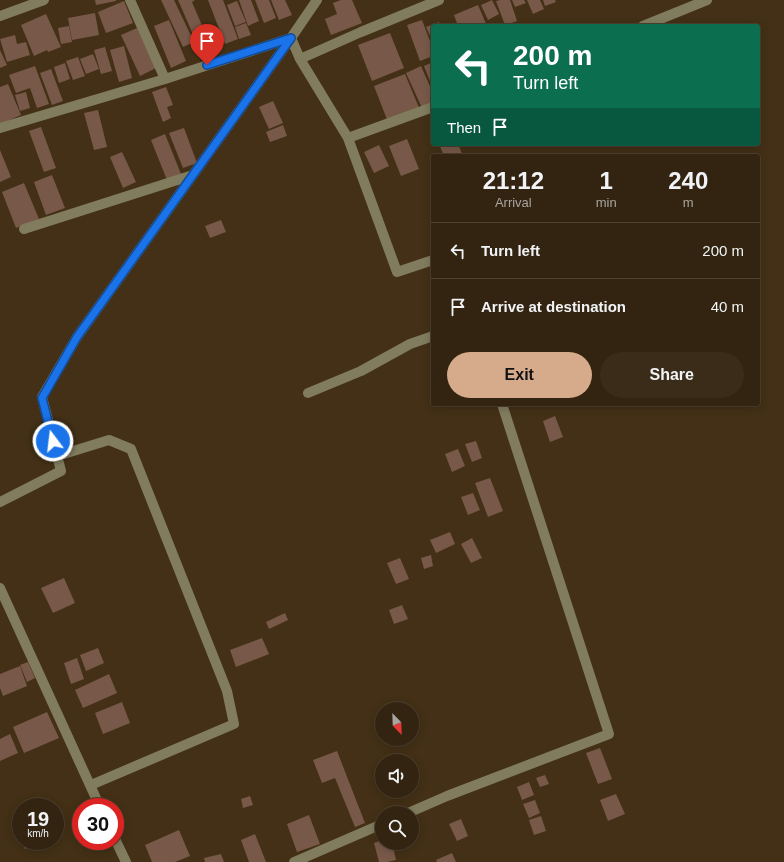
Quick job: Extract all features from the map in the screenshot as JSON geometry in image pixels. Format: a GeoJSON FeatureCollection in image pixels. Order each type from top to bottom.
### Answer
{"type":"FeatureCollection","features":[{"type":"Feature","properties":{"kind":"street"},"geometry":{"type":"LineString","coordinates":[[0,16],[44,0]]}},
{"type":"Feature","properties":{"kind":"street"},"geometry":{"type":"LineString","coordinates":[[130,0],[165,79]]}},
{"type":"Feature","properties":{"kind":"street"},"geometry":{"type":"LineString","coordinates":[[0,502],[61,471],[42,398],[77,337],[317,0]]}},
{"type":"Feature","properties":{"kind":"street"},"geometry":{"type":"LineString","coordinates":[[300,59],[439,0]]}},
{"type":"Feature","properties":{"kind":"street"},"geometry":{"type":"LineString","coordinates":[[648,24],[707,0]]}},
{"type":"Feature","properties":{"kind":"street"},"geometry":{"type":"LineString","coordinates":[[0,128],[165,79],[291,38]]}},
{"type":"Feature","properties":{"kind":"street"},"geometry":{"type":"LineString","coordinates":[[291,38],[300,59],[348,138],[397,272],[431,261]]}},
{"type":"Feature","properties":{"kind":"street"},"geometry":{"type":"LineString","coordinates":[[348,138],[431,108]]}},
{"type":"Feature","properties":{"kind":"street"},"geometry":{"type":"LineString","coordinates":[[24,229],[193,175]]}},
{"type":"Feature","properties":{"kind":"street"},"geometry":{"type":"LineString","coordinates":[[308,393],[361,370],[410,344],[431,337]]}},
{"type":"Feature","properties":{"kind":"street"},"geometry":{"type":"LineString","coordinates":[[419,808],[609,734],[503,406]]}},
{"type":"Feature","properties":{"kind":"street"},"geometry":{"type":"LineString","coordinates":[[57,456],[109,440],[131,449],[228,691],[234,724],[90,785]]}},
{"type":"Feature","properties":{"kind":"street"},"geometry":{"type":"LineString","coordinates":[[0,588],[96,798]]}},
{"type":"Feature","properties":{"kind":"street"},"geometry":{"type":"LineString","coordinates":[[294,862],[375,827]]}},
{"type":"Feature","properties":{"kind":"street"},"geometry":{"type":"LineString","coordinates":[[120,850],[126,862]]}},
{"type":"Feature","properties":{"kind":"building"},"geometry":{"type":"Polygon","coordinates":[[[95,0],[116,0],[116,1],[96,5],[95,0]]]}},
{"type":"Feature","properties":{"kind":"building"},"geometry":{"type":"Polygon","coordinates":[[[161,0],[174,0],[194,42],[183,47],[161,0]]]}},
{"type":"Feature","properties":{"kind":"building"},"geometry":{"type":"Polygon","coordinates":[[[178,0],[195,0],[192,2],[209,42],[198,46],[178,0]]]}},
{"type":"Feature","properties":{"kind":"building"},"geometry":{"type":"Polygon","coordinates":[[[208,0],[223,0],[238,39],[225,44],[208,0]]]}},
{"type":"Feature","properties":{"kind":"building"},"geometry":{"type":"Polygon","coordinates":[[[239,0],[251,0],[259,21],[248,26],[239,0]]]}},
{"type":"Feature","properties":{"kind":"building"},"geometry":{"type":"Polygon","coordinates":[[[255,0],[269,0],[276,18],[264,23],[255,0]]]}},
{"type":"Feature","properties":{"kind":"building"},"geometry":{"type":"Polygon","coordinates":[[[271,0],[285,0],[292,15],[279,20],[271,0]]]}},
{"type":"Feature","properties":{"kind":"building"},"geometry":{"type":"Polygon","coordinates":[[[341,0],[352,0],[362,23],[331,35],[325,19],[337,14],[333,3],[341,0]]]}},
{"type":"Feature","properties":{"kind":"building"},"geometry":{"type":"Polygon","coordinates":[[[492,0],[499,14],[488,20],[481,5],[492,0]]]}},
{"type":"Feature","properties":{"kind":"building"},"geometry":{"type":"Polygon","coordinates":[[[510,0],[517,21],[505,24],[496,1],[510,0]]]}},
{"type":"Feature","properties":{"kind":"building"},"geometry":{"type":"Polygon","coordinates":[[[512,0],[524,0],[526,3],[515,7],[512,0]]]}},
{"type":"Feature","properties":{"kind":"building"},"geometry":{"type":"Polygon","coordinates":[[[527,0],[540,0],[544,9],[533,14],[527,0]]]}},
{"type":"Feature","properties":{"kind":"building"},"geometry":{"type":"Polygon","coordinates":[[[543,0],[555,0],[556,2],[545,6],[543,0]]]}},
{"type":"Feature","properties":{"kind":"building"},"geometry":{"type":"Polygon","coordinates":[[[124,1],[133,23],[106,33],[98,12],[124,1]]]}},
{"type":"Feature","properties":{"kind":"building"},"geometry":{"type":"Polygon","coordinates":[[[237,1],[246,22],[235,26],[227,5],[237,1]]]}},
{"type":"Feature","properties":{"kind":"building"},"geometry":{"type":"Polygon","coordinates":[[[478,5],[486,24],[457,24],[454,15],[478,5]]]}},
{"type":"Feature","properties":{"kind":"building"},"geometry":{"type":"Polygon","coordinates":[[[95,13],[99,35],[72,40],[68,18],[95,13]]]}},
{"type":"Feature","properties":{"kind":"building"},"geometry":{"type":"Polygon","coordinates":[[[46,14],[61,47],[48,52],[47,50],[34,56],[21,25],[46,14]]]}},
{"type":"Feature","properties":{"kind":"building"},"geometry":{"type":"Polygon","coordinates":[[[169,20],[186,61],[171,68],[154,26],[169,20]]]}},
{"type":"Feature","properties":{"kind":"building"},"geometry":{"type":"Polygon","coordinates":[[[422,20],[431,44],[431,57],[420,61],[407,25],[422,20]]]}},
{"type":"Feature","properties":{"kind":"building"},"geometry":{"type":"Polygon","coordinates":[[[246,23],[251,35],[239,39],[235,27],[246,23]]]}},
{"type":"Feature","properties":{"kind":"building"},"geometry":{"type":"Polygon","coordinates":[[[431,25],[431,38],[426,27],[431,25]]]}},
{"type":"Feature","properties":{"kind":"building"},"geometry":{"type":"Polygon","coordinates":[[[69,26],[72,42],[61,44],[58,28],[69,26]]]}},
{"type":"Feature","properties":{"kind":"building"},"geometry":{"type":"Polygon","coordinates":[[[137,28],[156,68],[140,76],[121,35],[137,28]]]}},
{"type":"Feature","properties":{"kind":"building"},"geometry":{"type":"Polygon","coordinates":[[[390,33],[404,68],[372,81],[358,45],[390,33]]]}},
{"type":"Feature","properties":{"kind":"building"},"geometry":{"type":"Polygon","coordinates":[[[15,35],[17,44],[26,42],[30,55],[7,62],[0,39],[15,35]]]}},
{"type":"Feature","properties":{"kind":"building"},"geometry":{"type":"Polygon","coordinates":[[[124,46],[132,78],[119,82],[110,50],[124,46]]]}},
{"type":"Feature","properties":{"kind":"building"},"geometry":{"type":"Polygon","coordinates":[[[105,47],[112,71],[101,74],[94,50],[105,47]]]}},
{"type":"Feature","properties":{"kind":"building"},"geometry":{"type":"Polygon","coordinates":[[[0,50],[7,65],[0,68],[0,50]]]}},
{"type":"Feature","properties":{"kind":"building"},"geometry":{"type":"Polygon","coordinates":[[[93,54],[99,69],[86,74],[80,59],[93,54]]]}},
{"type":"Feature","properties":{"kind":"building"},"geometry":{"type":"Polygon","coordinates":[[[78,57],[85,76],[73,80],[66,61],[78,57]]]}},
{"type":"Feature","properties":{"kind":"building"},"geometry":{"type":"Polygon","coordinates":[[[65,63],[70,79],[59,83],[54,67],[65,63]]]}},
{"type":"Feature","properties":{"kind":"building"},"geometry":{"type":"Polygon","coordinates":[[[431,63],[431,84],[424,66],[431,63]]]}},
{"type":"Feature","properties":{"kind":"building"},"geometry":{"type":"Polygon","coordinates":[[[35,66],[49,104],[37,108],[30,88],[16,93],[9,75],[35,66]]]}},
{"type":"Feature","properties":{"kind":"building"},"geometry":{"type":"Polygon","coordinates":[[[421,66],[431,88],[431,105],[422,108],[406,73],[421,66]]]}},
{"type":"Feature","properties":{"kind":"building"},"geometry":{"type":"Polygon","coordinates":[[[51,69],[63,101],[52,105],[40,73],[51,69]]]}},
{"type":"Feature","properties":{"kind":"building"},"geometry":{"type":"Polygon","coordinates":[[[405,74],[420,110],[388,122],[374,86],[405,74]]]}},
{"type":"Feature","properties":{"kind":"building"},"geometry":{"type":"Polygon","coordinates":[[[8,84],[21,115],[0,124],[0,87],[8,84]]]}},
{"type":"Feature","properties":{"kind":"building"},"geometry":{"type":"Polygon","coordinates":[[[166,87],[173,105],[167,107],[171,118],[163,122],[152,92],[166,87]]]}},
{"type":"Feature","properties":{"kind":"building"},"geometry":{"type":"Polygon","coordinates":[[[26,92],[30,108],[20,111],[15,95],[26,92]]]}},
{"type":"Feature","properties":{"kind":"building"},"geometry":{"type":"Polygon","coordinates":[[[273,101],[283,123],[269,129],[259,107],[273,101]]]}},
{"type":"Feature","properties":{"kind":"building"},"geometry":{"type":"Polygon","coordinates":[[[98,110],[107,147],[94,150],[84,113],[98,110]]]}},
{"type":"Feature","properties":{"kind":"building"},"geometry":{"type":"Polygon","coordinates":[[[283,125],[287,136],[270,142],[266,132],[283,125]]]}},
{"type":"Feature","properties":{"kind":"building"},"geometry":{"type":"Polygon","coordinates":[[[41,127],[56,168],[44,172],[29,131],[41,127]]]}},
{"type":"Feature","properties":{"kind":"building"},"geometry":{"type":"Polygon","coordinates":[[[184,128],[197,163],[183,168],[169,133],[184,128]]]}},
{"type":"Feature","properties":{"kind":"building"},"geometry":{"type":"Polygon","coordinates":[[[165,134],[181,174],[167,180],[151,140],[165,134]]]}},
{"type":"Feature","properties":{"kind":"building"},"geometry":{"type":"Polygon","coordinates":[[[407,139],[419,169],[401,176],[389,146],[407,139]]]}},
{"type":"Feature","properties":{"kind":"building"},"geometry":{"type":"Polygon","coordinates":[[[379,145],[389,166],[374,173],[364,152],[379,145]]]}},
{"type":"Feature","properties":{"kind":"building"},"geometry":{"type":"Polygon","coordinates":[[[440,146],[459,146],[462,154],[443,154],[440,146]]]}},
{"type":"Feature","properties":{"kind":"building"},"geometry":{"type":"Polygon","coordinates":[[[0,150],[11,177],[0,182],[0,150]]]}},
{"type":"Feature","properties":{"kind":"building"},"geometry":{"type":"Polygon","coordinates":[[[122,152],[136,182],[123,188],[110,157],[122,152]]]}},
{"type":"Feature","properties":{"kind":"building"},"geometry":{"type":"Polygon","coordinates":[[[52,175],[65,208],[46,215],[34,182],[52,175]]]}},
{"type":"Feature","properties":{"kind":"building"},"geometry":{"type":"Polygon","coordinates":[[[24,183],[39,219],[16,228],[2,192],[24,183]]]}},
{"type":"Feature","properties":{"kind":"building"},"geometry":{"type":"Polygon","coordinates":[[[221,220],[226,232],[210,238],[205,226],[221,220]]]}},
{"type":"Feature","properties":{"kind":"building"},"geometry":{"type":"Polygon","coordinates":[[[555,416],[563,437],[550,442],[543,421],[555,416]]]}},
{"type":"Feature","properties":{"kind":"building"},"geometry":{"type":"Polygon","coordinates":[[[476,441],[482,458],[472,462],[465,444],[476,441]]]}},
{"type":"Feature","properties":{"kind":"building"},"geometry":{"type":"Polygon","coordinates":[[[458,449],[465,466],[452,472],[445,454],[458,449]]]}},
{"type":"Feature","properties":{"kind":"building"},"geometry":{"type":"Polygon","coordinates":[[[490,478],[503,511],[488,517],[475,483],[490,478]]]}},
{"type":"Feature","properties":{"kind":"building"},"geometry":{"type":"Polygon","coordinates":[[[473,493],[480,510],[468,515],[461,497],[473,493]]]}},
{"type":"Feature","properties":{"kind":"building"},"geometry":{"type":"Polygon","coordinates":[[[450,532],[455,544],[436,553],[430,540],[450,532]]]}},
{"type":"Feature","properties":{"kind":"building"},"geometry":{"type":"Polygon","coordinates":[[[472,538],[482,558],[471,563],[461,544],[472,538]]]}},
{"type":"Feature","properties":{"kind":"building"},"geometry":{"type":"Polygon","coordinates":[[[431,555],[433,566],[424,569],[421,558],[431,555]]]}},
{"type":"Feature","properties":{"kind":"building"},"geometry":{"type":"Polygon","coordinates":[[[400,558],[409,579],[396,584],[387,563],[400,558]]]}},
{"type":"Feature","properties":{"kind":"building"},"geometry":{"type":"Polygon","coordinates":[[[64,578],[75,603],[53,613],[41,588],[64,578]]]}},
{"type":"Feature","properties":{"kind":"building"},"geometry":{"type":"Polygon","coordinates":[[[402,605],[408,619],[394,624],[389,610],[402,605]]]}},
{"type":"Feature","properties":{"kind":"building"},"geometry":{"type":"Polygon","coordinates":[[[285,613],[288,620],[269,629],[266,622],[285,613]]]}},
{"type":"Feature","properties":{"kind":"building"},"geometry":{"type":"Polygon","coordinates":[[[262,638],[269,654],[236,667],[230,650],[262,638]]]}},
{"type":"Feature","properties":{"kind":"building"},"geometry":{"type":"Polygon","coordinates":[[[98,648],[104,663],[86,671],[80,655],[98,648]]]}},
{"type":"Feature","properties":{"kind":"building"},"geometry":{"type":"Polygon","coordinates":[[[77,658],[84,679],[71,684],[64,663],[77,658]]]}},
{"type":"Feature","properties":{"kind":"building"},"geometry":{"type":"Polygon","coordinates":[[[28,662],[35,678],[27,682],[20,665],[28,662]]]}},
{"type":"Feature","properties":{"kind":"building"},"geometry":{"type":"Polygon","coordinates":[[[20,666],[27,686],[3,696],[0,688],[0,674],[20,666]]]}},
{"type":"Feature","properties":{"kind":"building"},"geometry":{"type":"Polygon","coordinates":[[[109,674],[117,693],[83,708],[75,690],[109,674]]]}},
{"type":"Feature","properties":{"kind":"building"},"geometry":{"type":"Polygon","coordinates":[[[122,702],[130,723],[103,734],[95,713],[122,702]]]}},
{"type":"Feature","properties":{"kind":"building"},"geometry":{"type":"Polygon","coordinates":[[[47,712],[59,738],[24,753],[13,727],[47,712]]]}},
{"type":"Feature","properties":{"kind":"building"},"geometry":{"type":"Polygon","coordinates":[[[10,734],[18,753],[0,761],[0,739],[10,734]]]}},
{"type":"Feature","properties":{"kind":"building"},"geometry":{"type":"Polygon","coordinates":[[[600,748],[612,779],[598,784],[586,753],[600,748]]]}},
{"type":"Feature","properties":{"kind":"building"},"geometry":{"type":"Polygon","coordinates":[[[337,751],[365,823],[355,827],[335,778],[322,783],[313,760],[337,751]]]}},
{"type":"Feature","properties":{"kind":"building"},"geometry":{"type":"Polygon","coordinates":[[[545,775],[549,784],[540,787],[536,778],[545,775]]]}},
{"type":"Feature","properties":{"kind":"building"},"geometry":{"type":"Polygon","coordinates":[[[529,782],[534,795],[522,800],[517,787],[529,782]]]}},
{"type":"Feature","properties":{"kind":"building"},"geometry":{"type":"Polygon","coordinates":[[[616,794],[625,814],[608,821],[600,800],[616,794]]]}},
{"type":"Feature","properties":{"kind":"building"},"geometry":{"type":"Polygon","coordinates":[[[250,796],[253,805],[243,808],[241,799],[250,796]]]}},
{"type":"Feature","properties":{"kind":"building"},"geometry":{"type":"Polygon","coordinates":[[[535,800],[540,813],[529,818],[523,804],[535,800]]]}},
{"type":"Feature","properties":{"kind":"building"},"geometry":{"type":"Polygon","coordinates":[[[309,815],[320,844],[297,852],[287,824],[309,815]]]}},
{"type":"Feature","properties":{"kind":"building"},"geometry":{"type":"Polygon","coordinates":[[[541,816],[546,831],[534,835],[529,820],[541,816]]]}},
{"type":"Feature","properties":{"kind":"building"},"geometry":{"type":"Polygon","coordinates":[[[461,819],[468,836],[457,841],[449,824],[461,819]]]}},
{"type":"Feature","properties":{"kind":"building"},"geometry":{"type":"Polygon","coordinates":[[[179,830],[190,856],[175,862],[152,862],[145,845],[179,830]]]}},
{"type":"Feature","properties":{"kind":"building"},"geometry":{"type":"Polygon","coordinates":[[[255,834],[266,862],[249,862],[241,840],[255,834]]]}},
{"type":"Feature","properties":{"kind":"building"},"geometry":{"type":"Polygon","coordinates":[[[376,850],[394,850],[396,860],[379,862],[376,850]]]}},
{"type":"Feature","properties":{"kind":"building"},"geometry":{"type":"Polygon","coordinates":[[[452,853],[456,862],[437,862],[436,860],[452,853]]]}},
{"type":"Feature","properties":{"kind":"building"},"geometry":{"type":"Polygon","coordinates":[[[221,854],[224,862],[205,862],[204,858],[221,854]]]}},
{"type":"Feature","properties":{"kind":"route"},"geometry":{"type":"LineString","coordinates":[[53,441],[42,398],[77,337],[291,38],[207,65]]}}]}
